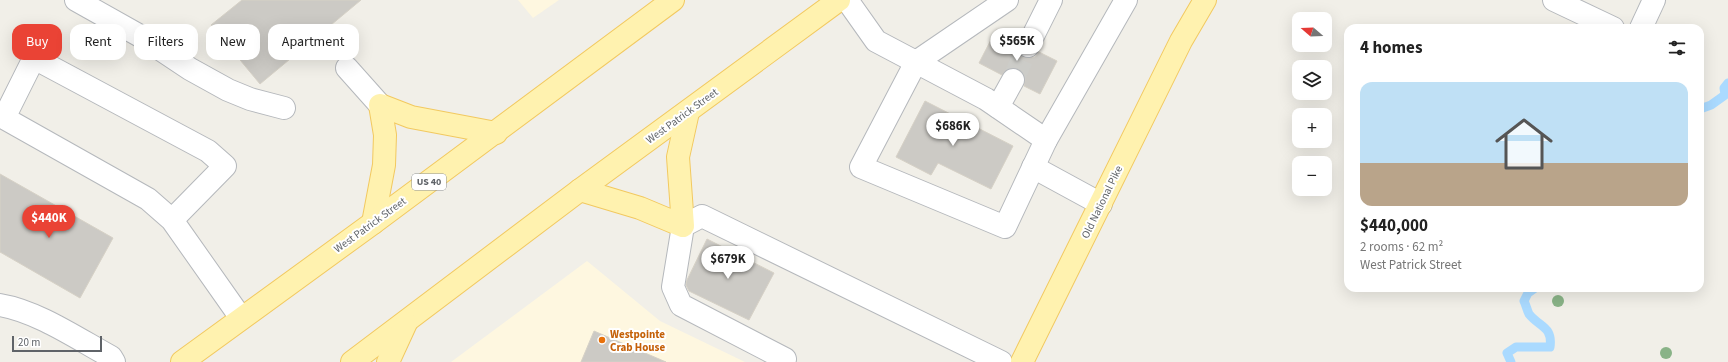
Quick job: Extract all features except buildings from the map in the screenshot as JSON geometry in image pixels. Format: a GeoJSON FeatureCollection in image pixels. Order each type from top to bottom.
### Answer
{"type":"FeatureCollection","features":[{"type":"Feature","properties":{"kind":"main road","name":"West Patrick Street"},"geometry":{"type":"LineString","coordinates":[[182,362],[496,133],[673,0]]}},
{"type":"Feature","properties":{"kind":"main road","name":"West Patrick Street"},"geometry":{"type":"LineString","coordinates":[[352,362],[580,190],[839,0]]}},
{"type":"Feature","properties":{"kind":"main road"},"geometry":{"type":"LineString","coordinates":[[1182,41],[1198,0]]}},
{"type":"Feature","properties":{"kind":"main road"},"geometry":{"type":"LineString","coordinates":[[1182,41],[1205,0]]}},
{"type":"Feature","properties":{"kind":"main road","name":"Old National Pike"},"geometry":{"type":"LineString","coordinates":[[1022,362],[1182,41]]}},
{"type":"Feature","properties":{"kind":"main road"},"geometry":{"type":"LineString","coordinates":[[380,105],[411,117],[496,133]]}},
{"type":"Feature","properties":{"kind":"main road"},"geometry":{"type":"LineString","coordinates":[[373,223],[384,165],[385,135],[380,105]]}},
{"type":"Feature","properties":{"kind":"main road"},"geometry":{"type":"LineString","coordinates":[[580,190],[640,208],[683,226],[678,157],[688,112]]}},
{"type":"Feature","properties":{"kind":"main road"},"geometry":{"type":"LineString","coordinates":[[388,362],[407,320]]}},
{"type":"Feature","properties":{"kind":"lane"},"geometry":{"type":"LineString","coordinates":[[76,0],[142,37],[190,69],[228,90],[250,99],[284,108]]}},
{"type":"Feature","properties":{"kind":"lane"},"geometry":{"type":"LineString","coordinates":[[847,0],[876,41],[986,99],[1046,140]]}},
{"type":"Feature","properties":{"kind":"lane"},"geometry":{"type":"LineString","coordinates":[[1007,0],[916,62],[861,167],[1005,227],[1046,140],[1126,0]]}},
{"type":"Feature","properties":{"kind":"lane"},"geometry":{"type":"LineString","coordinates":[[1028,46],[1051,0]]}},
{"type":"Feature","properties":{"kind":"lane"},"geometry":{"type":"LineString","coordinates":[[1554,0],[1605,24]]}},
{"type":"Feature","properties":{"kind":"lane"},"geometry":{"type":"LineString","coordinates":[[1643,24],[1654,0]]}},
{"type":"Feature","properties":{"kind":"lane"},"geometry":{"type":"LineString","coordinates":[[172,220],[225,166],[208,151],[34,58],[4,118],[148,199],[172,220],[241,318]]}},
{"type":"Feature","properties":{"kind":"lane"},"geometry":{"type":"LineString","coordinates":[[347,68],[380,105]]}},
{"type":"Feature","properties":{"kind":"lane"},"geometry":{"type":"LineString","coordinates":[[998,107],[1013,80]]}},
{"type":"Feature","properties":{"kind":"lane"},"geometry":{"type":"LineString","coordinates":[[1033,167],[1101,204]]}},
{"type":"Feature","properties":{"kind":"lane"},"geometry":{"type":"LineString","coordinates":[[785,359],[680,305],[673,287],[683,226],[702,216],[1001,362]]}},
{"type":"Feature","properties":{"kind":"lane"},"geometry":{"type":"LineString","coordinates":[[0,305],[14,307],[42,320],[111,357],[114,362]]}},
{"type":"Feature","properties":{"kind":"shaded area"},"geometry":{"type":"Polygon","coordinates":[[[518,0],[559,0],[533,18],[518,0]]]}},
{"type":"Feature","properties":{"kind":"shaded area"},"geometry":{"type":"Polygon","coordinates":[[[587,261],[660,321],[745,362],[451,362],[587,261]]]}},
{"type":"Feature","properties":{"kind":"waterway"},"geometry":{"type":"LineString","coordinates":[[1704,108],[1711,105],[1725,95],[1724,88],[1728,83]]}},
{"type":"Feature","properties":{"kind":"waterway"},"geometry":{"type":"LineString","coordinates":[[1511,362],[1507,353],[1516,347],[1550,347],[1550,340],[1547,331],[1529,314],[1524,301],[1529,292]]}},
{"type":"Feature","properties":{"kind":"tunnel"},"geometry":{"type":"LineString","coordinates":[[1013,80],[1028,46]]}},
{"type":"Feature","properties":{"kind":"place","name":"Westpointe Crab House"},"geometry":{"type":"Point","coordinates":[602,340]}}]}
